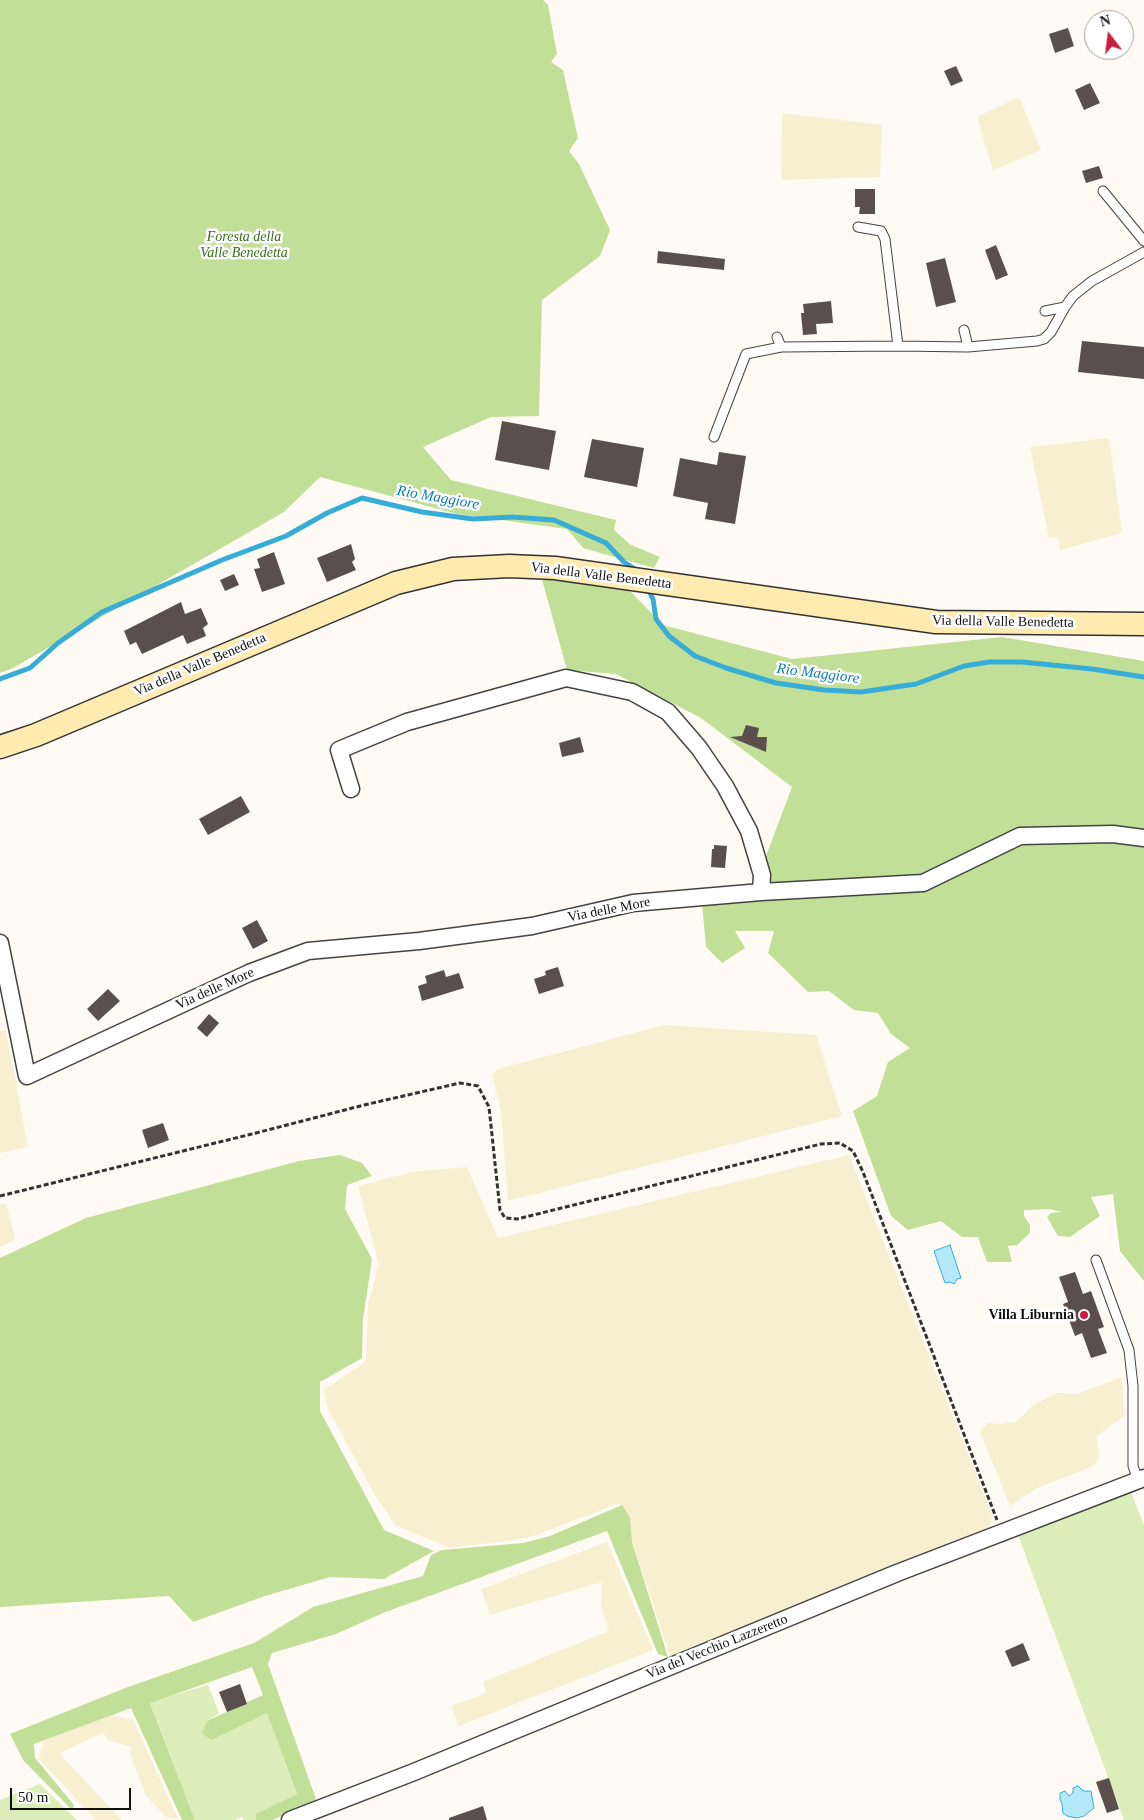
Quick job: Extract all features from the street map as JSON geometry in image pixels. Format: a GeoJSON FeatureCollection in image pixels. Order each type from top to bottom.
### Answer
{"type":"FeatureCollection","features":[{"type":"Feature","properties":{"kind":"main road","name":"Via della Valle Benedetta"},"geometry":{"type":"LineString","coordinates":[[0,747],[36,735],[396,583],[453,569],[509,566],[555,568],[936,622],[1144,624]]}},
{"type":"Feature","properties":{"kind":"street"},"geometry":{"type":"LineString","coordinates":[[351,789],[339,750],[407,722],[566,678],[632,692],[668,712],[699,748],[725,786],[750,831],[762,875],[760,892],[924,883],[1020,836],[1112,834],[1144,838]]}},
{"type":"Feature","properties":{"kind":"street","name":"Via delle More"},"geometry":{"type":"LineString","coordinates":[[0,943],[27,1076],[249,973],[308,951],[419,941],[532,926],[633,903],[760,892]]}},
{"type":"Feature","properties":{"kind":"street","name":"Via del Vecchio Lazzeretto"},"geometry":{"type":"LineString","coordinates":[[290,1820],[415,1775],[451,1757],[741,1643],[899,1579],[1002,1533],[1141,1479]]}},
{"type":"Feature","properties":{"kind":"lane"},"geometry":{"type":"LineString","coordinates":[[1103,191],[1144,241]]}},
{"type":"Feature","properties":{"kind":"lane"},"geometry":{"type":"LineString","coordinates":[[858,227],[881,231],[885,239],[898,346]]}},
{"type":"Feature","properties":{"kind":"lane"},"geometry":{"type":"LineString","coordinates":[[714,437],[746,354],[781,347],[968,347],[1038,341],[1044,339],[1051,332],[1065,307],[1074,296],[1092,281],[1144,252]]}},
{"type":"Feature","properties":{"kind":"lane"},"geometry":{"type":"LineString","coordinates":[[1045,311],[1065,307]]}},
{"type":"Feature","properties":{"kind":"lane"},"geometry":{"type":"LineString","coordinates":[[964,330],[968,347]]}},
{"type":"Feature","properties":{"kind":"lane"},"geometry":{"type":"LineString","coordinates":[[777,337],[781,347]]}},
{"type":"Feature","properties":{"kind":"lane"},"geometry":{"type":"LineString","coordinates":[[1096,1260],[1129,1350],[1133,1386],[1133,1466],[1141,1479]]}},
{"type":"Feature","properties":{"kind":"path"},"geometry":{"type":"LineString","coordinates":[[0,1196],[247,1136],[364,1105],[460,1083],[478,1086],[489,1107],[500,1210],[506,1218],[517,1219],[821,1144],[840,1143],[853,1151],[864,1172],[1002,1533]]}},
{"type":"Feature","properties":{"kind":"shaded area"},"geometry":{"type":"Polygon","coordinates":[[[1019,97],[1041,150],[993,170],[977,117],[1019,97]]]}},
{"type":"Feature","properties":{"kind":"shaded area"},"geometry":{"type":"Polygon","coordinates":[[[782,113],[882,125],[880,177],[781,180],[782,113]]]}},
{"type":"Feature","properties":{"kind":"shaded area"},"geometry":{"type":"Polygon","coordinates":[[[1109,438],[1122,533],[1060,550],[1058,537],[1049,538],[1030,447],[1109,438]]]}},
{"type":"Feature","properties":{"kind":"shaded area"},"geometry":{"type":"Polygon","coordinates":[[[664,1025],[816,1035],[842,1116],[508,1201],[501,1111],[492,1075],[498,1069],[664,1025]]]}},
{"type":"Feature","properties":{"kind":"shaded area"},"geometry":{"type":"Polygon","coordinates":[[[6,1030],[28,1147],[0,1153],[0,1031],[6,1030]]]}},
{"type":"Feature","properties":{"kind":"shaded area"},"geometry":{"type":"Polygon","coordinates":[[[849,1155],[993,1517],[988,1530],[670,1657],[620,1503],[528,1538],[450,1548],[395,1525],[375,1495],[328,1409],[324,1390],[366,1361],[368,1303],[379,1265],[358,1186],[412,1172],[467,1167],[498,1238],[849,1155]]]}},
{"type":"Feature","properties":{"kind":"shaded area"},"geometry":{"type":"Polygon","coordinates":[[[6,1203],[15,1239],[0,1247],[0,1205],[6,1203]]]}},
{"type":"Feature","properties":{"kind":"shaded area"},"geometry":{"type":"Polygon","coordinates":[[[1122,1377],[1124,1416],[1097,1436],[1099,1458],[1094,1466],[1037,1488],[1010,1506],[980,1431],[988,1423],[1002,1424],[1017,1421],[1033,1405],[1057,1393],[1077,1394],[1122,1377]]]}},
{"type":"Feature","properties":{"kind":"shaded area"},"geometry":{"type":"Polygon","coordinates":[[[607,1542],[653,1650],[459,1726],[451,1706],[486,1693],[483,1682],[609,1631],[601,1607],[602,1582],[490,1615],[481,1589],[607,1542]]]}},
{"type":"Feature","properties":{"kind":"shaded area"},"geometry":{"type":"Polygon","coordinates":[[[112,1715],[133,1720],[178,1819],[166,1817],[146,1796],[130,1754],[132,1747],[108,1740],[103,1733],[59,1753],[122,1820],[96,1820],[39,1759],[44,1740],[112,1715]]]}},
{"type":"Feature","properties":{"kind":"green space","name":"Foresta della Valle Benedetta"},"geometry":{"type":"Polygon","coordinates":[[[0,0],[543,0],[548,5],[557,54],[551,62],[563,70],[578,138],[569,151],[579,164],[610,230],[600,256],[542,300],[539,416],[491,417],[423,447],[451,480],[616,520],[614,530],[631,545],[660,557],[654,568],[583,548],[567,529],[457,514],[320,477],[284,512],[13,668],[0,673],[0,0]]]}},
{"type":"Feature","properties":{"kind":"green space"},"geometry":{"type":"Polygon","coordinates":[[[541,576],[629,590],[663,625],[792,659],[1002,637],[1144,661],[1144,1281],[1120,1251],[1113,1194],[1091,1197],[1100,1216],[1070,1237],[1058,1236],[1047,1217],[1051,1213],[1062,1212],[1050,1209],[1024,1210],[1024,1216],[1030,1225],[1030,1233],[1017,1245],[1008,1246],[1012,1262],[987,1262],[978,1237],[962,1237],[941,1221],[908,1230],[891,1216],[853,1111],[877,1096],[888,1062],[910,1048],[891,1034],[878,1013],[854,1010],[829,991],[808,992],[768,953],[774,931],[735,931],[745,948],[722,963],[706,947],[702,903],[752,893],[792,787],[701,718],[616,674],[567,670],[541,576]]]}},
{"type":"Feature","properties":{"kind":"green space"},"geometry":{"type":"Polygon","coordinates":[[[340,1155],[362,1163],[372,1176],[347,1185],[345,1209],[372,1259],[363,1319],[362,1358],[320,1382],[320,1411],[384,1530],[434,1551],[384,1579],[330,1577],[265,1596],[193,1622],[169,1596],[0,1607],[0,1258],[86,1218],[299,1161],[340,1155]]]}},
{"type":"Feature","properties":{"kind":"green space"},"geometry":{"type":"Polygon","coordinates":[[[1131,1492],[1144,1525],[1144,1820],[1124,1820],[1018,1535],[1131,1492]]]}},
{"type":"Feature","properties":{"kind":"green space"},"geometry":{"type":"Polygon","coordinates":[[[622,1505],[630,1518],[632,1542],[668,1657],[658,1654],[607,1531],[383,1613],[336,1634],[272,1653],[268,1664],[317,1802],[272,1820],[256,1820],[256,1814],[297,1794],[267,1713],[212,1740],[202,1734],[207,1721],[263,1695],[252,1667],[150,1703],[195,1820],[182,1820],[131,1708],[34,1744],[35,1758],[74,1805],[72,1810],[23,1760],[10,1734],[128,1687],[254,1643],[313,1607],[423,1576],[431,1555],[442,1550],[523,1543],[550,1536],[622,1505]]]}},
{"type":"Feature","properties":{"kind":"green space"},"geometry":{"type":"Polygon","coordinates":[[[208,1685],[219,1713],[207,1721],[212,1740],[267,1713],[297,1794],[257,1814],[256,1820],[243,1820],[242,1817],[235,1820],[195,1820],[150,1702],[208,1685]]]}},
{"type":"Feature","properties":{"kind":"green space"},"geometry":{"type":"Polygon","coordinates":[[[40,1784],[77,1820],[0,1820],[0,1800],[40,1784]]]}},
{"type":"Feature","properties":{"kind":"water"},"geometry":{"type":"Polygon","coordinates":[[[950,1245],[961,1278],[957,1279],[954,1284],[950,1282],[945,1283],[934,1251],[950,1245]]]}},
{"type":"Feature","properties":{"kind":"water"},"geometry":{"type":"Polygon","coordinates":[[[1078,1786],[1083,1791],[1091,1791],[1094,1808],[1084,1816],[1077,1818],[1063,1813],[1060,1793],[1065,1791],[1069,1796],[1073,1793],[1073,1788],[1078,1786]]]}},
{"type":"Feature","properties":{"kind":"building"},"geometry":{"type":"Polygon","coordinates":[[[1068,28],[1074,46],[1055,53],[1049,34],[1068,28]]]}},
{"type":"Feature","properties":{"kind":"building"},"geometry":{"type":"Polygon","coordinates":[[[956,66],[963,81],[951,86],[944,71],[956,66]]]}},
{"type":"Feature","properties":{"kind":"building"},"geometry":{"type":"Polygon","coordinates":[[[1090,83],[1100,103],[1084,110],[1075,90],[1090,83]]]}},
{"type":"Feature","properties":{"kind":"building"},"geometry":{"type":"Polygon","coordinates":[[[1099,166],[1103,178],[1086,183],[1082,171],[1099,166]]]}},
{"type":"Feature","properties":{"kind":"building"},"geometry":{"type":"Polygon","coordinates":[[[855,189],[875,189],[875,214],[859,214],[860,207],[855,207],[855,189]]]}},
{"type":"Feature","properties":{"kind":"building"},"geometry":{"type":"Polygon","coordinates":[[[996,245],[1008,275],[996,280],[985,250],[996,245]]]}},
{"type":"Feature","properties":{"kind":"building"},"geometry":{"type":"Polygon","coordinates":[[[658,251],[725,259],[724,270],[657,263],[658,251]]]}},
{"type":"Feature","properties":{"kind":"building"},"geometry":{"type":"Polygon","coordinates":[[[945,258],[956,302],[936,307],[926,263],[945,258]]]}},
{"type":"Feature","properties":{"kind":"building"},"geometry":{"type":"Polygon","coordinates":[[[831,301],[833,323],[816,324],[817,334],[803,335],[801,313],[804,313],[803,304],[831,301]]]}},
{"type":"Feature","properties":{"kind":"building"},"geometry":{"type":"Polygon","coordinates":[[[1082,341],[1144,347],[1144,379],[1078,372],[1082,341]]]}},
{"type":"Feature","properties":{"kind":"building"},"geometry":{"type":"Polygon","coordinates":[[[502,421],[556,431],[549,470],[495,460],[502,421]]]}},
{"type":"Feature","properties":{"kind":"building"},"geometry":{"type":"Polygon","coordinates":[[[592,439],[644,448],[637,487],[584,477],[592,439]]]}},
{"type":"Feature","properties":{"kind":"building"},"geometry":{"type":"Polygon","coordinates":[[[719,452],[746,456],[735,524],[705,519],[708,503],[673,496],[680,458],[717,465],[719,452]]]}},
{"type":"Feature","properties":{"kind":"building"},"geometry":{"type":"Polygon","coordinates":[[[351,544],[355,559],[352,562],[356,570],[327,582],[317,558],[351,544]]]}},
{"type":"Feature","properties":{"kind":"building"},"geometry":{"type":"Polygon","coordinates":[[[274,552],[285,584],[262,592],[254,569],[260,568],[257,559],[274,552]]]}},
{"type":"Feature","properties":{"kind":"building"},"geometry":{"type":"Polygon","coordinates":[[[234,574],[239,585],[225,591],[220,580],[234,574]]]}},
{"type":"Feature","properties":{"kind":"building"},"geometry":{"type":"Polygon","coordinates":[[[181,602],[185,614],[201,608],[208,624],[203,628],[206,636],[187,644],[183,635],[142,654],[136,642],[130,645],[124,631],[181,602]]]}},
{"type":"Feature","properties":{"kind":"building"},"geometry":{"type":"Polygon","coordinates":[[[746,725],[759,728],[757,737],[767,737],[766,752],[730,737],[742,736],[746,725]]]}},
{"type":"Feature","properties":{"kind":"building"},"geometry":{"type":"Polygon","coordinates":[[[580,737],[584,752],[562,757],[559,743],[580,737]]]}},
{"type":"Feature","properties":{"kind":"building"},"geometry":{"type":"Polygon","coordinates":[[[241,796],[250,812],[208,835],[199,819],[241,796]]]}},
{"type":"Feature","properties":{"kind":"building"},"geometry":{"type":"Polygon","coordinates":[[[714,845],[727,846],[725,868],[711,867],[714,845]]]}},
{"type":"Feature","properties":{"kind":"building"},"geometry":{"type":"Polygon","coordinates":[[[257,920],[268,941],[253,949],[242,928],[257,920]]]}},
{"type":"Feature","properties":{"kind":"building"},"geometry":{"type":"Polygon","coordinates":[[[558,967],[564,986],[539,994],[534,979],[546,975],[545,971],[558,967]]]}},
{"type":"Feature","properties":{"kind":"building"},"geometry":{"type":"Polygon","coordinates":[[[444,970],[446,977],[459,973],[464,988],[422,1001],[418,986],[427,983],[425,976],[444,970]]]}},
{"type":"Feature","properties":{"kind":"building"},"geometry":{"type":"Polygon","coordinates":[[[108,989],[120,1001],[98,1021],[87,1009],[108,989]]]}},
{"type":"Feature","properties":{"kind":"building"},"geometry":{"type":"Polygon","coordinates":[[[209,1014],[219,1023],[207,1037],[197,1028],[209,1014]]]}},
{"type":"Feature","properties":{"kind":"building"},"geometry":{"type":"Polygon","coordinates":[[[163,1123],[169,1140],[148,1148],[142,1130],[163,1123]]]}},
{"type":"Feature","properties":{"kind":"building","name":"Villa Liburnia"},"geometry":{"type":"Polygon","coordinates":[[[1075,1272],[1083,1294],[1091,1291],[1104,1327],[1098,1329],[1107,1353],[1091,1358],[1082,1333],[1075,1336],[1063,1304],[1068,1302],[1059,1277],[1075,1272]]]}},
{"type":"Feature","properties":{"kind":"building"},"geometry":{"type":"Polygon","coordinates":[[[1023,1643],[1030,1660],[1012,1667],[1005,1651],[1023,1643]]]}},
{"type":"Feature","properties":{"kind":"building"},"geometry":{"type":"Polygon","coordinates":[[[240,1684],[247,1704],[227,1712],[219,1692],[240,1684]]]}},
{"type":"Feature","properties":{"kind":"building"},"geometry":{"type":"Polygon","coordinates":[[[1109,1778],[1119,1809],[1107,1813],[1096,1782],[1109,1778]]]}},
{"type":"Feature","properties":{"kind":"building"},"geometry":{"type":"Polygon","coordinates":[[[483,1806],[487,1820],[449,1820],[449,1818],[483,1806]]]}},
{"type":"Feature","properties":{"kind":"waterway","name":"Rio Maggiore"},"geometry":{"type":"LineString","coordinates":[[0,679],[30,668],[58,643],[102,612],[222,560],[286,536],[327,513],[362,498],[422,512],[473,519],[513,517],[554,520],[606,543],[624,562],[638,571]]}},
{"type":"Feature","properties":{"kind":"waterway","name":"Rio Maggiore"},"geometry":{"type":"LineString","coordinates":[[647,587],[653,599],[656,619],[669,636],[695,656],[726,668],[776,683],[824,690],[861,692],[916,684],[964,666],[989,662],[1022,662],[1092,669],[1144,677]]}},
{"type":"Feature","properties":{"kind":"place","name":"Villa Liburnia"},"geometry":{"type":"Point","coordinates":[1084,1315]}}]}
